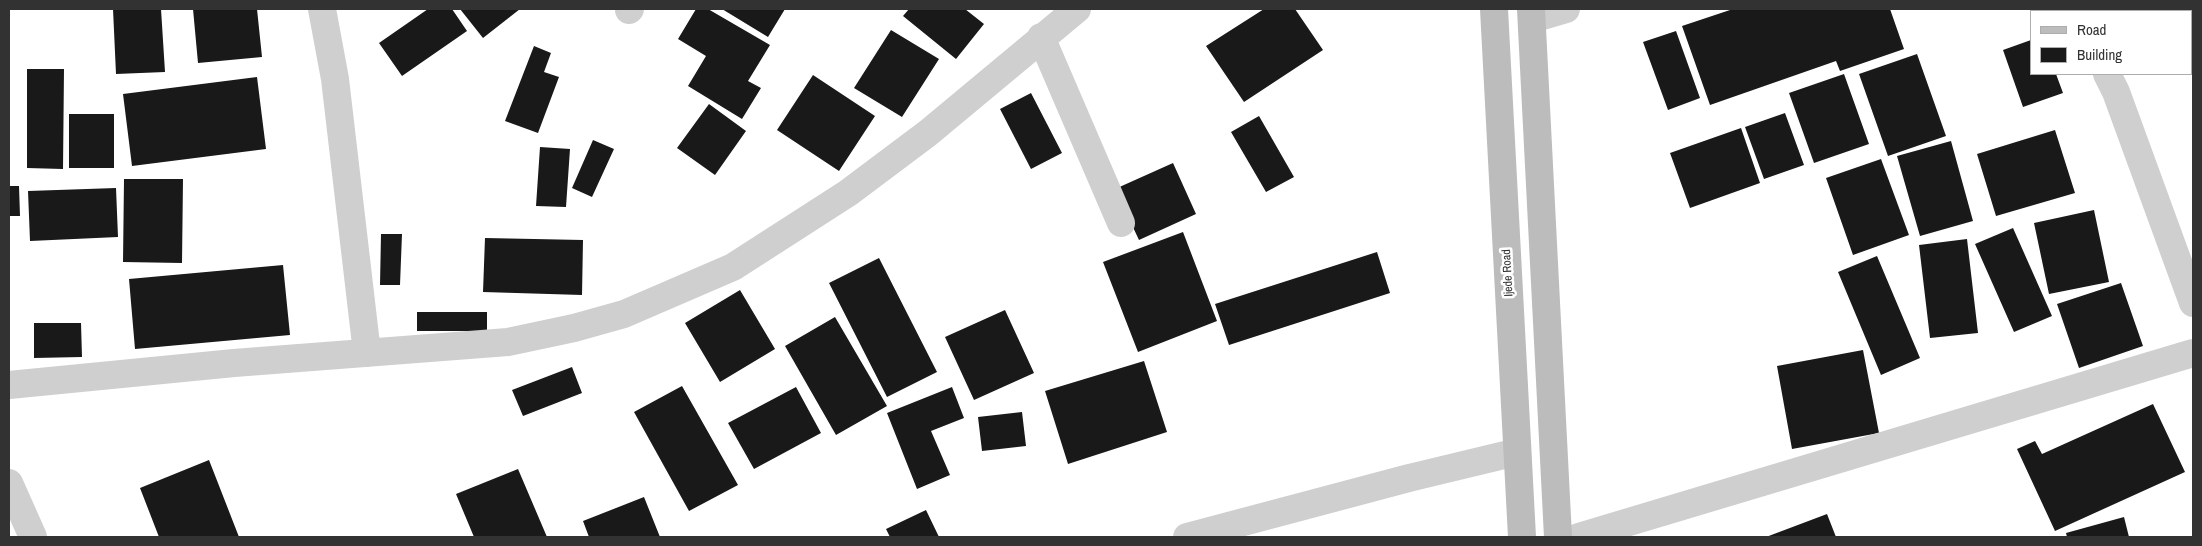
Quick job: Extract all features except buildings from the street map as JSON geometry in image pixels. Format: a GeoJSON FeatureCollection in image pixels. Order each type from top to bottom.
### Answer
{"type":"FeatureCollection","features":[{"type":"Feature","properties":{"kind":"main road","name":"Ijede Road"},"geometry":{"type":"LineString","coordinates":[[1494,9],[1522,537]]}},
{"type":"Feature","properties":{"kind":"main road"},"geometry":{"type":"LineString","coordinates":[[1531,14],[1558,537]]}},
{"type":"Feature","properties":{"kind":"street"},"geometry":{"type":"LineString","coordinates":[[322,9],[335,79],[366,353]]}},
{"type":"Feature","properties":{"kind":"street"},"geometry":{"type":"LineString","coordinates":[[9,385],[234,363],[508,342],[574,328],[624,314],[733,267],[848,192],[928,133],[1041,36],[1077,9]]}},
{"type":"Feature","properties":{"kind":"street"},"geometry":{"type":"LineString","coordinates":[[1531,14],[1566,9]]}},
{"type":"Feature","properties":{"kind":"street"},"geometry":{"type":"LineString","coordinates":[[1041,36],[1121,223]]}},
{"type":"Feature","properties":{"kind":"street"},"geometry":{"type":"LineString","coordinates":[[2108,75],[2116,92],[2193,303]]}},
{"type":"Feature","properties":{"kind":"street"},"geometry":{"type":"LineString","coordinates":[[1579,537],[2193,353]]}},
{"type":"Feature","properties":{"kind":"street"},"geometry":{"type":"LineString","coordinates":[[1186,537],[1400,480],[1516,452]]}},
{"type":"Feature","properties":{"kind":"street"},"geometry":{"type":"LineString","coordinates":[[9,483],[32,537]]}}]}
